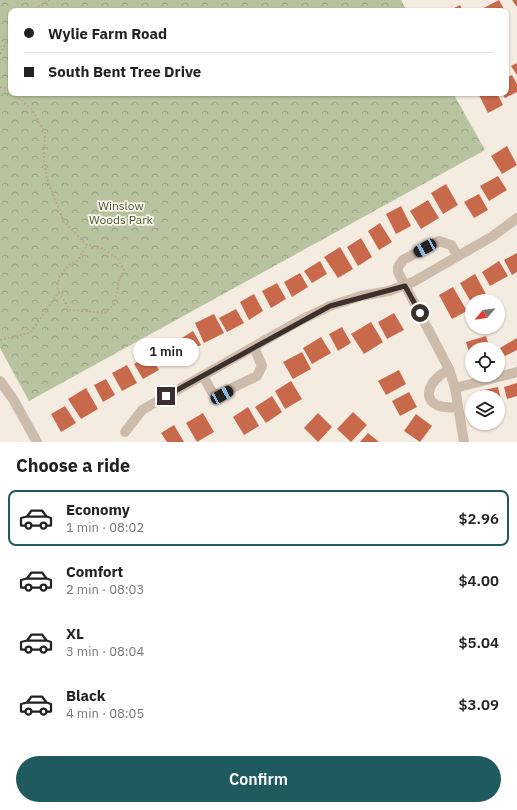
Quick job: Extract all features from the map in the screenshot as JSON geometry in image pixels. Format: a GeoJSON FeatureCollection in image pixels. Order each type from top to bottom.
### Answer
{"type":"FeatureCollection","features":[{"type":"Feature","properties":{"kind":"street"},"geometry":{"type":"LineString","coordinates":[[125,432],[142,410],[254,347],[330,306],[405,286],[494,236],[517,218]]}},
{"type":"Feature","properties":{"kind":"street"},"geometry":{"type":"LineString","coordinates":[[458,256],[450,245],[443,241],[436,242],[400,263],[398,272],[449,369],[455,388],[464,442]]}},
{"type":"Feature","properties":{"kind":"street"},"geometry":{"type":"LineString","coordinates":[[203,376],[212,392],[218,395],[257,376],[262,366],[254,347]]}},
{"type":"Feature","properties":{"kind":"street"},"geometry":{"type":"LineString","coordinates":[[449,369],[432,382],[429,388],[429,395],[432,400],[442,407],[458,407]]}},
{"type":"Feature","properties":{"kind":"street"},"geometry":{"type":"LineString","coordinates":[[455,388],[517,372]]}},
{"type":"Feature","properties":{"kind":"street"},"geometry":{"type":"LineString","coordinates":[[0,381],[13,399],[37,442]]}},
{"type":"Feature","properties":{"kind":"path"},"geometry":{"type":"LineString","coordinates":[[37,8],[49,0]]}},
{"type":"Feature","properties":{"kind":"path"},"geometry":{"type":"LineString","coordinates":[[0,54],[8,40]]}},
{"type":"Feature","properties":{"kind":"path"},"geometry":{"type":"LineString","coordinates":[[17,96],[32,110],[45,132],[44,158],[47,179],[64,222],[86,245],[100,247],[117,258],[124,270],[119,280],[116,303],[105,313],[70,310],[59,292],[58,287],[60,275],[69,265],[78,260],[86,245]]}},
{"type":"Feature","properties":{"kind":"path"},"geometry":{"type":"LineString","coordinates":[[0,340],[30,333],[59,292]]}},
{"type":"Feature","properties":{"kind":"green space","name":"Winslow Woods Park"},"geometry":{"type":"Polygon","coordinates":[[[0,0],[401,0],[405,8],[8,8],[8,96],[455,96],[485,150],[29,401],[0,348],[0,0]]]}},
{"type":"Feature","properties":{"kind":"building"},"geometry":{"type":"Polygon","coordinates":[[[499,0],[503,8],[484,8],[499,0]]]}},
{"type":"Feature","properties":{"kind":"building"},"geometry":{"type":"Polygon","coordinates":[[[512,0],[517,0],[517,7],[512,0]]]}},
{"type":"Feature","properties":{"kind":"building"},"geometry":{"type":"Polygon","coordinates":[[[460,5],[462,8],[454,8],[460,5]]]}},
{"type":"Feature","properties":{"kind":"building"},"geometry":{"type":"Polygon","coordinates":[[[517,63],[517,75],[511,66],[517,63]]]}},
{"type":"Feature","properties":{"kind":"building"},"geometry":{"type":"Polygon","coordinates":[[[512,75],[517,84],[517,92],[509,96],[509,76],[512,75]]]}},
{"type":"Feature","properties":{"kind":"building"},"geometry":{"type":"Polygon","coordinates":[[[480,96],[498,96],[503,105],[488,113],[480,96]]]}},
{"type":"Feature","properties":{"kind":"building"},"geometry":{"type":"Polygon","coordinates":[[[507,146],[517,165],[502,174],[491,156],[507,146]]]}},
{"type":"Feature","properties":{"kind":"building"},"geometry":{"type":"Polygon","coordinates":[[[498,176],[507,190],[489,201],[480,186],[498,176]]]}},
{"type":"Feature","properties":{"kind":"building"},"geometry":{"type":"Polygon","coordinates":[[[446,184],[458,205],[443,214],[431,193],[446,184]]]}},
{"type":"Feature","properties":{"kind":"building"},"geometry":{"type":"Polygon","coordinates":[[[479,194],[488,210],[474,218],[464,202],[479,194]]]}},
{"type":"Feature","properties":{"kind":"building"},"geometry":{"type":"Polygon","coordinates":[[[428,200],[439,218],[421,229],[410,211],[428,200]]]}},
{"type":"Feature","properties":{"kind":"building"},"geometry":{"type":"Polygon","coordinates":[[[401,206],[411,226],[396,234],[386,214],[401,206]]]}},
{"type":"Feature","properties":{"kind":"building"},"geometry":{"type":"Polygon","coordinates":[[[380,223],[392,242],[379,250],[368,231],[380,223]]]}},
{"type":"Feature","properties":{"kind":"building"},"geometry":{"type":"Polygon","coordinates":[[[361,238],[372,257],[358,266],[347,247],[361,238]]]}},
{"type":"Feature","properties":{"kind":"building"},"geometry":{"type":"Polygon","coordinates":[[[340,247],[353,269],[338,278],[324,257],[340,247]]]}},
{"type":"Feature","properties":{"kind":"building"},"geometry":{"type":"Polygon","coordinates":[[[517,253],[517,272],[512,275],[504,260],[517,253]]]}},
{"type":"Feature","properties":{"kind":"building"},"geometry":{"type":"Polygon","coordinates":[[[320,261],[327,274],[312,283],[304,271],[320,261]]]}},
{"type":"Feature","properties":{"kind":"building"},"geometry":{"type":"Polygon","coordinates":[[[499,261],[508,276],[490,286],[482,272],[499,261]]]}},
{"type":"Feature","properties":{"kind":"building"},"geometry":{"type":"Polygon","coordinates":[[[300,273],[308,287],[292,297],[284,282],[300,273]]]}},
{"type":"Feature","properties":{"kind":"building"},"geometry":{"type":"Polygon","coordinates":[[[475,274],[486,294],[466,294],[460,283],[475,274]]]}},
{"type":"Feature","properties":{"kind":"building"},"geometry":{"type":"Polygon","coordinates":[[[277,283],[286,299],[271,308],[262,291],[277,283]]]}},
{"type":"Feature","properties":{"kind":"building"},"geometry":{"type":"Polygon","coordinates":[[[453,287],[465,308],[465,312],[452,319],[439,295],[453,287]]]}},
{"type":"Feature","properties":{"kind":"building"},"geometry":{"type":"Polygon","coordinates":[[[254,294],[263,311],[249,320],[240,302],[254,294]]]}},
{"type":"Feature","properties":{"kind":"building"},"geometry":{"type":"Polygon","coordinates":[[[236,309],[244,323],[227,332],[219,318],[236,309]]]}},
{"type":"Feature","properties":{"kind":"building"},"geometry":{"type":"Polygon","coordinates":[[[394,313],[404,330],[387,339],[378,322],[394,313]]]}},
{"type":"Feature","properties":{"kind":"building"},"geometry":{"type":"Polygon","coordinates":[[[214,314],[224,333],[204,343],[195,323],[214,314]]]}},
{"type":"Feature","properties":{"kind":"building"},"geometry":{"type":"Polygon","coordinates":[[[371,322],[383,342],[364,354],[351,334],[371,322]]]}},
{"type":"Feature","properties":{"kind":"building"},"geometry":{"type":"Polygon","coordinates":[[[342,327],[351,343],[338,351],[329,334],[342,327]]]}},
{"type":"Feature","properties":{"kind":"building"},"geometry":{"type":"Polygon","coordinates":[[[193,331],[201,345],[185,354],[177,341],[193,331]]]}},
{"type":"Feature","properties":{"kind":"building"},"geometry":{"type":"Polygon","coordinates":[[[486,336],[488,342],[466,342],[486,336]]]}},
{"type":"Feature","properties":{"kind":"building"},"geometry":{"type":"Polygon","coordinates":[[[321,337],[331,353],[312,364],[303,348],[321,337]]]}},
{"type":"Feature","properties":{"kind":"building"},"geometry":{"type":"Polygon","coordinates":[[[517,338],[517,350],[505,356],[505,345],[517,338]]]}},
{"type":"Feature","properties":{"kind":"building"},"geometry":{"type":"Polygon","coordinates":[[[167,339],[179,357],[164,366],[153,348],[167,339]]]}},
{"type":"Feature","properties":{"kind":"building"},"geometry":{"type":"Polygon","coordinates":[[[302,352],[311,369],[293,379],[283,362],[302,352]]]}},
{"type":"Feature","properties":{"kind":"building"},"geometry":{"type":"Polygon","coordinates":[[[150,354],[159,370],[143,379],[134,364],[150,354]]]}},
{"type":"Feature","properties":{"kind":"building"},"geometry":{"type":"Polygon","coordinates":[[[127,365],[137,383],[122,391],[112,373],[127,365]]]}},
{"type":"Feature","properties":{"kind":"building"},"geometry":{"type":"Polygon","coordinates":[[[399,370],[406,384],[386,395],[378,381],[399,370]]]}},
{"type":"Feature","properties":{"kind":"building"},"geometry":{"type":"Polygon","coordinates":[[[106,379],[115,395],[103,402],[94,385],[106,379]]]}},
{"type":"Feature","properties":{"kind":"building"},"geometry":{"type":"Polygon","coordinates":[[[291,381],[302,399],[285,409],[275,391],[291,381]]]}},
{"type":"Feature","properties":{"kind":"building"},"geometry":{"type":"Polygon","coordinates":[[[517,383],[517,396],[507,399],[504,387],[517,383]]]}},
{"type":"Feature","properties":{"kind":"building"},"geometry":{"type":"Polygon","coordinates":[[[498,387],[499,390],[484,390],[498,387]]]}},
{"type":"Feature","properties":{"kind":"building"},"geometry":{"type":"Polygon","coordinates":[[[86,388],[98,409],[81,419],[68,399],[86,388]]]}},
{"type":"Feature","properties":{"kind":"building"},"geometry":{"type":"Polygon","coordinates":[[[409,392],[417,407],[400,416],[392,401],[409,392]]]}},
{"type":"Feature","properties":{"kind":"building"},"geometry":{"type":"Polygon","coordinates":[[[272,396],[282,412],[266,423],[255,407],[272,396]]]}},
{"type":"Feature","properties":{"kind":"building"},"geometry":{"type":"Polygon","coordinates":[[[65,406],[76,423],[61,432],[51,414],[65,406]]]}},
{"type":"Feature","properties":{"kind":"building"},"geometry":{"type":"Polygon","coordinates":[[[248,407],[259,426],[244,435],[233,417],[248,407]]]}},
{"type":"Feature","properties":{"kind":"building"},"geometry":{"type":"Polygon","coordinates":[[[353,412],[367,425],[351,442],[337,429],[353,412]]]}},
{"type":"Feature","properties":{"kind":"building"},"geometry":{"type":"Polygon","coordinates":[[[203,413],[214,432],[197,442],[186,423],[203,413]]]}},
{"type":"Feature","properties":{"kind":"building"},"geometry":{"type":"Polygon","coordinates":[[[318,413],[332,427],[318,442],[304,428],[318,413]]]}},
{"type":"Feature","properties":{"kind":"building"},"geometry":{"type":"Polygon","coordinates":[[[416,414],[432,426],[420,442],[404,431],[416,414]]]}},
{"type":"Feature","properties":{"kind":"building"},"geometry":{"type":"Polygon","coordinates":[[[174,425],[184,442],[167,442],[161,433],[174,425]]]}},
{"type":"Feature","properties":{"kind":"building"},"geometry":{"type":"Polygon","coordinates":[[[368,433],[379,442],[360,442],[368,433]]]}},
{"type":"Feature","properties":{"kind":"route"},"geometry":{"type":"LineString","coordinates":[[166,396],[301,320],[330,306],[361,296],[389,291],[405,286],[420,313]]}}]}
